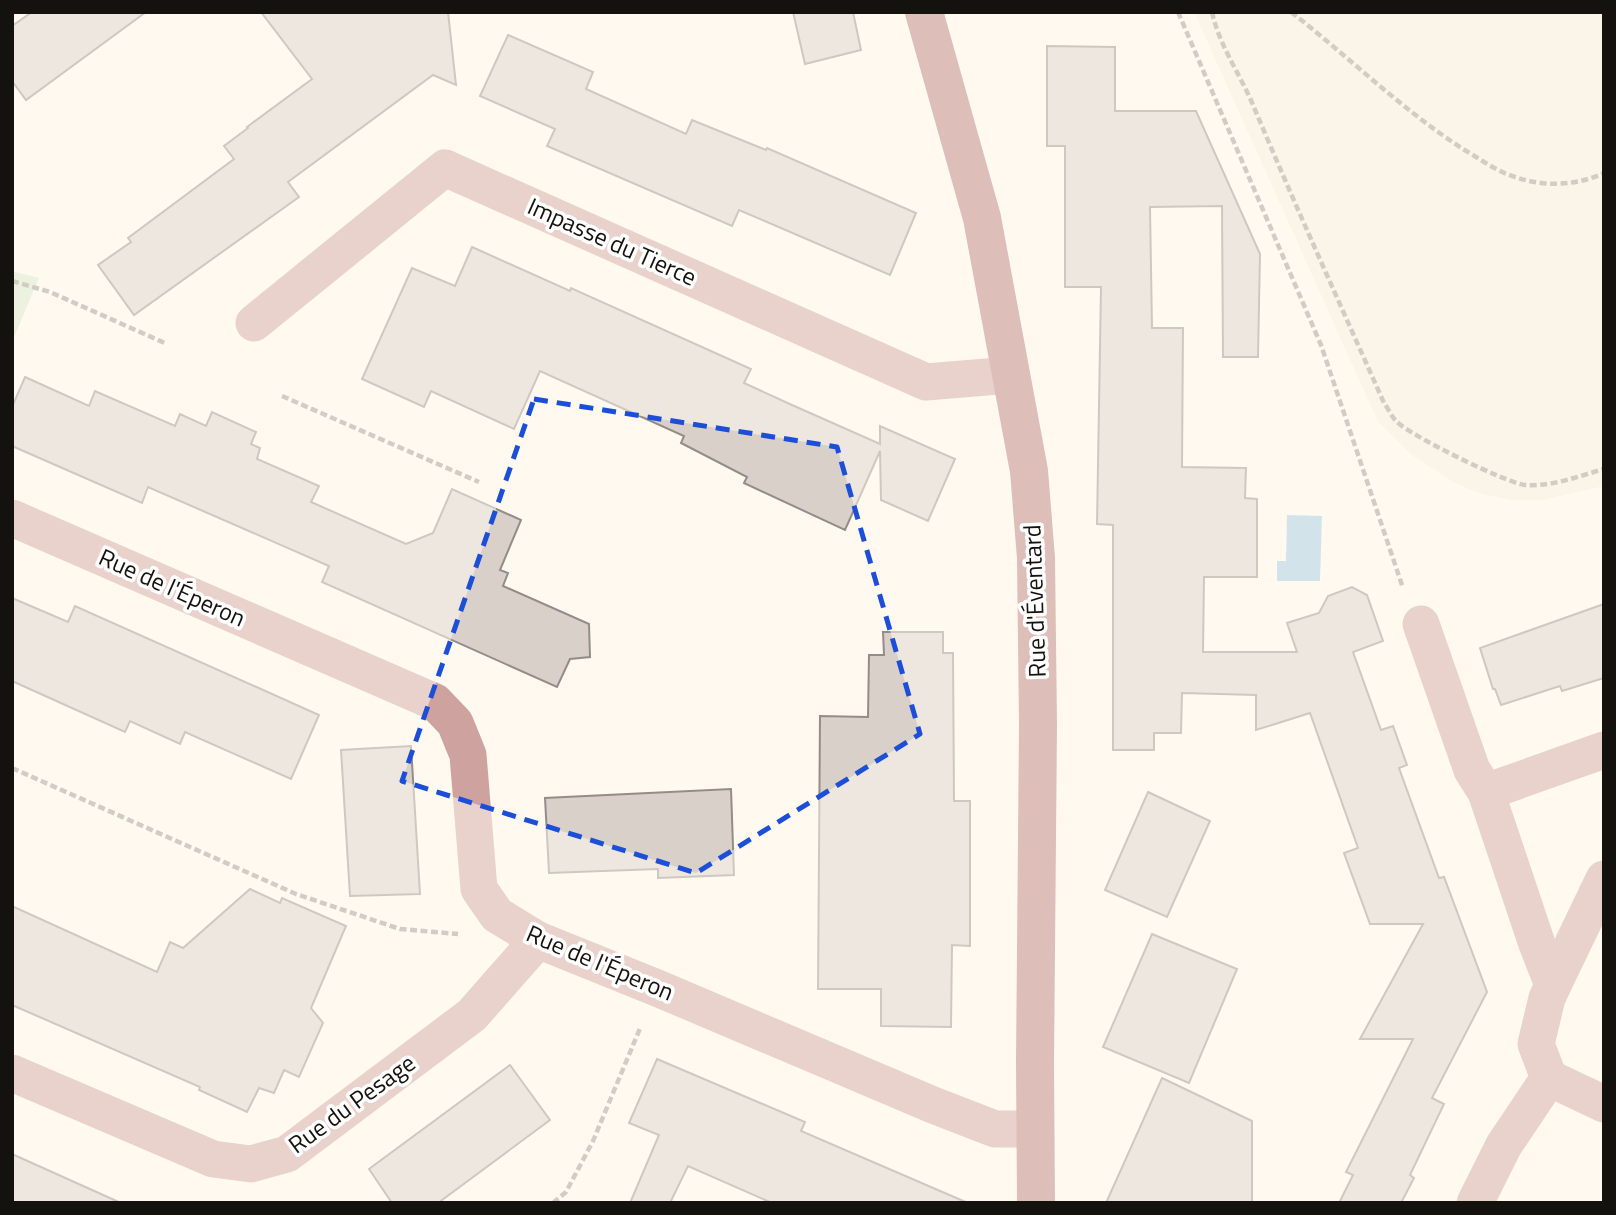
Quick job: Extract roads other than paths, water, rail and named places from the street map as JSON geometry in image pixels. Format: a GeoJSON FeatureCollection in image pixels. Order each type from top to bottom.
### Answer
{"type":"FeatureCollection","features":[{"type":"Feature","properties":{"kind":"street","name":"Rue d'Éventard"},"geometry":{"type":"LineString","coordinates":[[924,12],[982,218],[1029,471],[1036,558],[1038,725],[1036,1203]]}},
{"type":"Feature","properties":{"kind":"street","name":"Impasse du Tierce"},"geometry":{"type":"LineString","coordinates":[[254,323],[445,168],[926,382],[1011,375]]}},
{"type":"Feature","properties":{"kind":"street","name":"Rue de l'Éperon"},"geometry":{"type":"LineString","coordinates":[[12,518],[435,702],[455,723],[468,755],[479,889],[496,915],[538,940],[933,1105],[995,1129],[1035,1129]]}},
{"type":"Feature","properties":{"kind":"street"},"geometry":{"type":"LineString","coordinates":[[1421,624],[1472,770],[1486,792],[1553,985]]}},
{"type":"Feature","properties":{"kind":"street"},"geometry":{"type":"LineString","coordinates":[[1486,792],[1604,750]]}},
{"type":"Feature","properties":{"kind":"street"},"geometry":{"type":"LineString","coordinates":[[1604,878],[1547,998],[1536,1044],[1549,1078],[1604,1104]]}},
{"type":"Feature","properties":{"kind":"street","name":"Rue du Pesage"},"geometry":{"type":"LineString","coordinates":[[12,1073],[213,1159],[251,1164],[287,1154],[472,1015],[538,940]]}},
{"type":"Feature","properties":{"kind":"street"},"geometry":{"type":"LineString","coordinates":[[1475,1203],[1504,1145],[1549,1078]]}},
{"type":"Feature","properties":{"kind":"water"},"geometry":{"type":"Polygon","coordinates":[[[1287,515],[1322,516],[1320,581],[1277,581],[1277,561],[1286,561],[1287,515]]]}}]}
